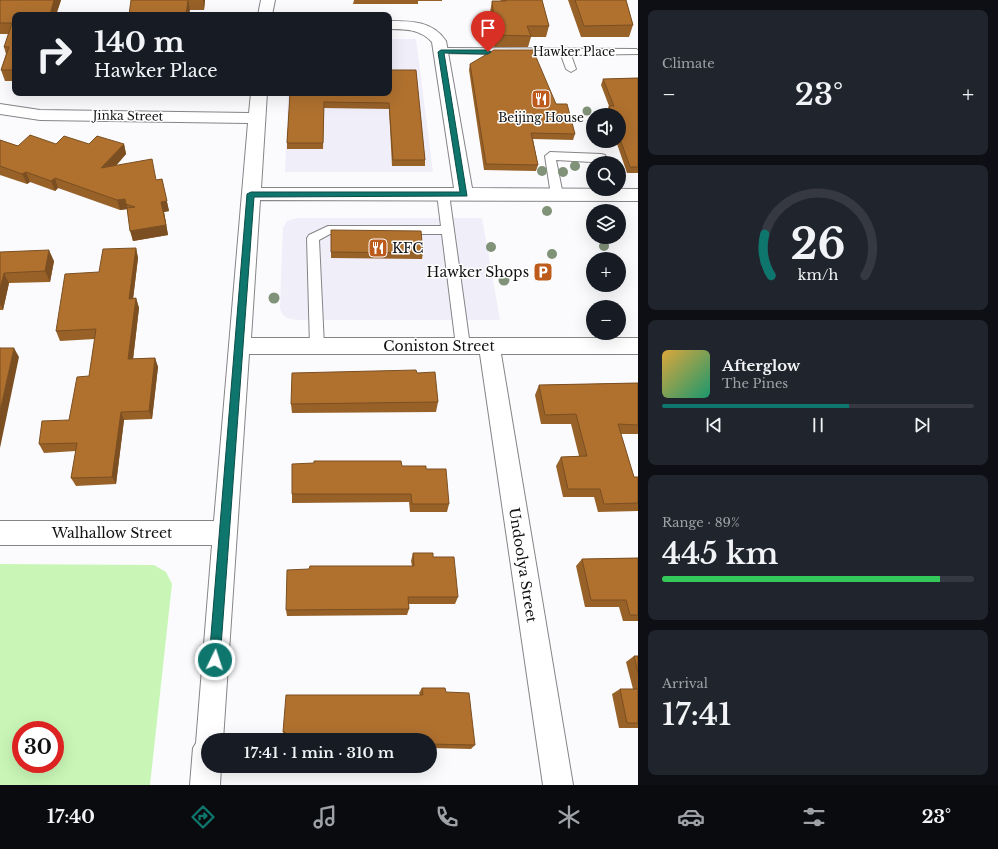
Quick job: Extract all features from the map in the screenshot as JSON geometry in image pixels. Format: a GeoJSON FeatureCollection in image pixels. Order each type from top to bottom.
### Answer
{"type":"FeatureCollection","features":[{"type":"Feature","properties":{"kind":"street"},"geometry":{"type":"LineString","coordinates":[[392,25],[417,26],[426,29],[439,41],[464,194]]}},
{"type":"Feature","properties":{"kind":"street"},"geometry":{"type":"LineString","coordinates":[[210,733],[259,96]]}},
{"type":"Feature","properties":{"kind":"street","name":"Jinka Street"},"geometry":{"type":"LineString","coordinates":[[0,110],[40,115],[257,118]]}},
{"type":"Feature","properties":{"kind":"street"},"geometry":{"type":"LineString","coordinates":[[251,194],[557,195],[586,193]]}},
{"type":"Feature","properties":{"kind":"street"},"geometry":{"type":"LineString","coordinates":[[626,193],[638,194]]}},
{"type":"Feature","properties":{"kind":"street","name":"Coniston Street"},"geometry":{"type":"LineString","coordinates":[[239,346],[638,346]]}},
{"type":"Feature","properties":{"kind":"street","name":"Undoolya Street"},"geometry":{"type":"LineString","coordinates":[[489,346],[558,785]]}},
{"type":"Feature","properties":{"kind":"street","name":"Walhallow Street"},"geometry":{"type":"LineString","coordinates":[[0,532],[225,533]]}},
{"type":"Feature","properties":{"kind":"street"},"geometry":{"type":"LineString","coordinates":[[205,785],[206,773]]}},
{"type":"Feature","properties":{"kind":"lane","name":"Hawker Place"},"geometry":{"type":"LineString","coordinates":[[441,52],[636,52]]}},
{"type":"Feature","properties":{"kind":"lane"},"geometry":{"type":"LineString","coordinates":[[565,52],[571,68]]}},
{"type":"Feature","properties":{"kind":"lane"},"geometry":{"type":"LineString","coordinates":[[557,195],[550,156],[586,157]]}},
{"type":"Feature","properties":{"kind":"lane"},"geometry":{"type":"LineString","coordinates":[[443,194],[463,346]]}},
{"type":"Feature","properties":{"kind":"lane"},"geometry":{"type":"LineString","coordinates":[[317,346],[313,238],[328,230],[447,230]]}},
{"type":"Feature","properties":{"kind":"shaded area"},"geometry":{"type":"Polygon","coordinates":[[[392,39],[416,39],[433,172],[285,172],[288,96],[392,96],[392,39]]]}},
{"type":"Feature","properties":{"kind":"shaded area"},"geometry":{"type":"Polygon","coordinates":[[[297,218],[482,218],[500,320],[296,320],[287,318],[282,314],[280,308],[283,228],[287,221],[297,218]]]}},
{"type":"Feature","properties":{"kind":"green space"},"geometry":{"type":"Polygon","coordinates":[[[0,564],[154,565],[166,572],[172,584],[150,785],[0,785],[0,564]]]}},
{"type":"Feature","properties":{"kind":"building"},"geometry":{"type":"Polygon","coordinates":[[[0,0],[54,0],[51,12],[12,12],[12,23],[0,23],[0,0]]]}},
{"type":"Feature","properties":{"kind":"building"},"geometry":{"type":"Polygon","coordinates":[[[131,0],[188,0],[186,12],[129,12],[131,0]]]}},
{"type":"Feature","properties":{"kind":"building"},"geometry":{"type":"Polygon","coordinates":[[[542,0],[549,26],[527,26],[531,36],[496,35],[492,1],[542,0]]]}},
{"type":"Feature","properties":{"kind":"building"},"geometry":{"type":"Polygon","coordinates":[[[575,0],[626,0],[633,25],[584,26],[575,0]]]}},
{"type":"Feature","properties":{"kind":"building"},"geometry":{"type":"Polygon","coordinates":[[[12,23],[12,70],[1,70],[9,47],[4,47],[12,23]]]}},
{"type":"Feature","properties":{"kind":"building"},"geometry":{"type":"Polygon","coordinates":[[[494,50],[533,50],[556,104],[567,104],[575,134],[531,133],[538,165],[486,164],[470,64],[494,50]]]}},
{"type":"Feature","properties":{"kind":"building"},"geometry":{"type":"Polygon","coordinates":[[[392,70],[416,70],[425,160],[393,160],[389,103],[324,102],[323,143],[287,143],[290,96],[392,96],[392,70]]]}},
{"type":"Feature","properties":{"kind":"building"},"geometry":{"type":"Polygon","coordinates":[[[638,78],[638,167],[630,167],[623,148],[626,148],[626,108],[610,108],[609,106],[614,106],[603,79],[638,78]]]}},
{"type":"Feature","properties":{"kind":"building"},"geometry":{"type":"Polygon","coordinates":[[[30,135],[56,144],[64,136],[89,144],[97,136],[124,144],[101,168],[152,159],[156,180],[162,179],[167,201],[161,202],[166,225],[130,231],[127,208],[135,207],[126,204],[125,199],[117,200],[55,178],[51,181],[26,172],[22,174],[0,166],[0,140],[18,146],[30,135]]]}},
{"type":"Feature","properties":{"kind":"building"},"geometry":{"type":"Polygon","coordinates":[[[331,230],[421,231],[423,253],[331,252],[331,230]]]}},
{"type":"Feature","properties":{"kind":"building"},"geometry":{"type":"Polygon","coordinates":[[[136,248],[129,299],[136,298],[128,359],[155,358],[149,411],[121,412],[112,477],[71,478],[77,443],[39,444],[42,421],[69,420],[77,377],[89,376],[96,329],[56,331],[65,274],[99,272],[103,249],[136,248]]]}},
{"type":"Feature","properties":{"kind":"building"},"geometry":{"type":"Polygon","coordinates":[[[49,250],[45,271],[4,273],[0,289],[0,252],[49,250]]]}},
{"type":"Feature","properties":{"kind":"building"},"geometry":{"type":"Polygon","coordinates":[[[0,348],[14,348],[0,411],[0,348]]]}},
{"type":"Feature","properties":{"kind":"building"},"geometry":{"type":"Polygon","coordinates":[[[416,370],[417,373],[435,372],[438,402],[291,404],[292,373],[416,370]]]}},
{"type":"Feature","properties":{"kind":"building"},"geometry":{"type":"Polygon","coordinates":[[[638,383],[638,425],[618,424],[634,477],[638,477],[638,503],[604,504],[600,489],[568,489],[561,457],[587,456],[576,414],[545,415],[539,385],[638,383]]]}},
{"type":"Feature","properties":{"kind":"building"},"geometry":{"type":"Polygon","coordinates":[[[314,461],[401,461],[402,466],[426,466],[426,469],[446,469],[449,504],[412,504],[411,494],[292,494],[292,464],[314,463],[314,461]]]}},
{"type":"Feature","properties":{"kind":"building"},"geometry":{"type":"Polygon","coordinates":[[[413,553],[433,553],[433,557],[454,557],[458,597],[408,597],[409,609],[286,610],[287,570],[309,569],[310,566],[414,566],[413,553]]]}},
{"type":"Feature","properties":{"kind":"building"},"geometry":{"type":"Polygon","coordinates":[[[638,558],[638,615],[630,615],[626,600],[591,600],[582,559],[638,558]]]}},
{"type":"Feature","properties":{"kind":"building"},"geometry":{"type":"Polygon","coordinates":[[[634,656],[638,656],[638,673],[634,656]]]}},
{"type":"Feature","properties":{"kind":"building"},"geometry":{"type":"Polygon","coordinates":[[[422,688],[445,688],[446,692],[469,693],[475,745],[437,744],[437,733],[283,732],[286,695],[423,695],[422,688]]]}},
{"type":"Feature","properties":{"kind":"building"},"geometry":{"type":"Polygon","coordinates":[[[620,689],[638,689],[638,723],[627,723],[620,689]]]}},
{"type":"Feature","properties":{"kind":"place","name":"Beijing House"},"geometry":{"type":"Point","coordinates":[541,99]}},
{"type":"Feature","properties":{"kind":"place","name":"KFC"},"geometry":{"type":"Point","coordinates":[378,248]}},
{"type":"Feature","properties":{"kind":"place","name":"Hawker Shops"},"geometry":{"type":"Point","coordinates":[543,272]}},
{"type":"Feature","properties":{"kind":"route"},"geometry":{"type":"LineString","coordinates":[[215,660],[251,194],[464,194],[441,52],[488,52]]}}]}
